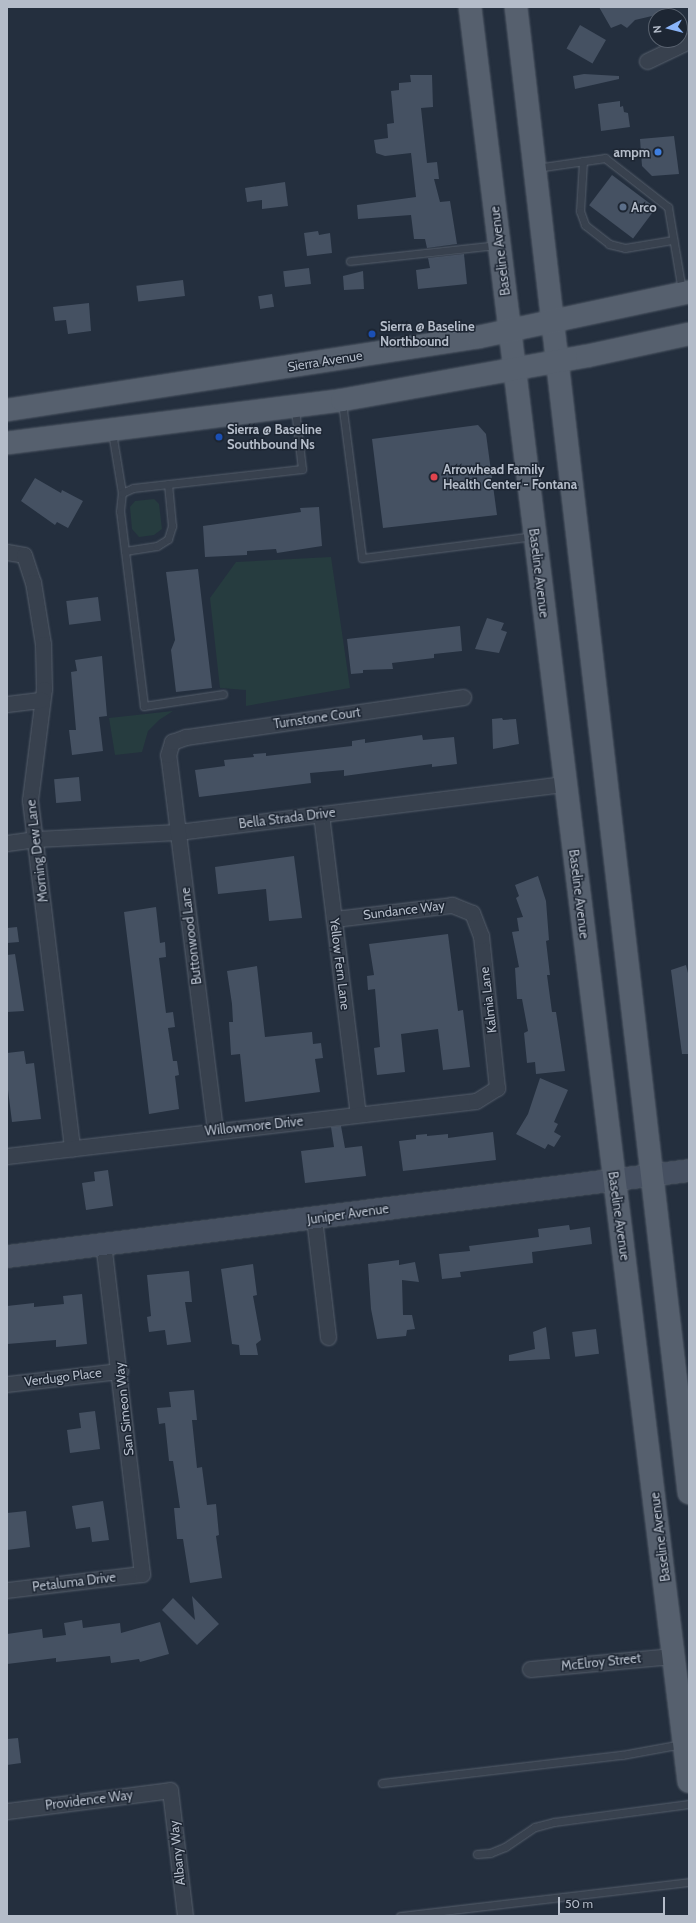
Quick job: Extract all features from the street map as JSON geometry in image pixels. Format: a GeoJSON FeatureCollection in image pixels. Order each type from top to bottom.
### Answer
{"type":"FeatureCollection","features":[{"type":"Feature","properties":{"kind":"main road","name":"Baseline Avenue"},"geometry":{"type":"LineString","coordinates":[[470,7],[614,1179],[664,1568],[672,1656],[689,1782]]}},
{"type":"Feature","properties":{"kind":"main road"},"geometry":{"type":"LineString","coordinates":[[516,7],[689,1493]]}},
{"type":"Feature","properties":{"kind":"main road","name":"Sierra Avenue"},"geometry":{"type":"LineString","coordinates":[[7,410],[509,330],[686,292]]}},
{"type":"Feature","properties":{"kind":"main road"},"geometry":{"type":"LineString","coordinates":[[7,443],[342,400],[689,334]]}},
{"type":"Feature","properties":{"kind":"street"},"geometry":{"type":"LineString","coordinates":[[647,61],[689,41]]}},
{"type":"Feature","properties":{"kind":"street","name":"Morning Dew Lane"},"geometry":{"type":"LineString","coordinates":[[7,552],[24,555],[33,582],[42,644],[42,700],[30,800],[36,839],[72,1148]]}},
{"type":"Feature","properties":{"kind":"street","name":"Turnstone Court"},"geometry":{"type":"LineString","coordinates":[[172,742],[186,737],[463,697]]}},
{"type":"Feature","properties":{"kind":"street"},"geometry":{"type":"LineString","coordinates":[[7,704],[42,700]]}},
{"type":"Feature","properties":{"kind":"street","name":"Buttonwood Lane"},"geometry":{"type":"LineString","coordinates":[[172,742],[168,755],[215,1130]]}},
{"type":"Feature","properties":{"kind":"street","name":"Bella Strada Drive"},"geometry":{"type":"LineString","coordinates":[[7,843],[36,839],[178,832],[566,784]]}},
{"type":"Feature","properties":{"kind":"street","name":"Yellow Fern Lane"},"geometry":{"type":"LineString","coordinates":[[321,814],[358,1114]]}},
{"type":"Feature","properties":{"kind":"street","name":"Sundance Way"},"geometry":{"type":"LineString","coordinates":[[334,919],[452,904],[472,913]]}},
{"type":"Feature","properties":{"kind":"street","name":"Kalmia Lane"},"geometry":{"type":"LineString","coordinates":[[472,913],[481,936],[497,1088]]}},
{"type":"Feature","properties":{"kind":"street","name":"Willowmore Drive"},"geometry":{"type":"LineString","coordinates":[[7,1156],[215,1130],[476,1102],[497,1088]]}},
{"type":"Feature","properties":{"kind":"street","name":"Juniper Avenue"},"geometry":{"type":"LineString","coordinates":[[7,1256],[689,1170]]}},
{"type":"Feature","properties":{"kind":"street"},"geometry":{"type":"LineString","coordinates":[[314,1218],[328,1337]]}},
{"type":"Feature","properties":{"kind":"street","name":"San Simeon Way"},"geometry":{"type":"LineString","coordinates":[[103,1244],[120,1371],[142,1574]]}},
{"type":"Feature","properties":{"kind":"street","name":"Verdugo Place"},"geometry":{"type":"LineString","coordinates":[[7,1384],[120,1371]]}},
{"type":"Feature","properties":{"kind":"street","name":"Petaluma Drive"},"geometry":{"type":"LineString","coordinates":[[7,1590],[142,1574]]}},
{"type":"Feature","properties":{"kind":"street","name":"McElroy Street"},"geometry":{"type":"LineString","coordinates":[[530,1669],[672,1656]]}},
{"type":"Feature","properties":{"kind":"street","name":"Providence Way"},"geometry":{"type":"LineString","coordinates":[[7,1810],[170,1790]]}},
{"type":"Feature","properties":{"kind":"street","name":"Albany Way"},"geometry":{"type":"LineString","coordinates":[[170,1790],[184,1916]]}},
{"type":"Feature","properties":{"kind":"lane"},"geometry":{"type":"LineString","coordinates":[[535,168],[605,158],[668,208],[686,292]]}},
{"type":"Feature","properties":{"kind":"lane"},"geometry":{"type":"LineString","coordinates":[[583,161],[580,211],[585,225],[609,244],[625,248],[674,240]]}},
{"type":"Feature","properties":{"kind":"lane"},"geometry":{"type":"LineString","coordinates":[[350,261],[499,245]]}},
{"type":"Feature","properties":{"kind":"lane"},"geometry":{"type":"LineString","coordinates":[[342,400],[362,558],[535,536]]}},
{"type":"Feature","properties":{"kind":"lane"},"geometry":{"type":"LineString","coordinates":[[122,493],[133,488],[302,470],[294,406]]}},
{"type":"Feature","properties":{"kind":"lane"},"geometry":{"type":"LineString","coordinates":[[112,430],[122,493],[120,511],[144,706],[223,694]]}},
{"type":"Feature","properties":{"kind":"lane"},"geometry":{"type":"LineString","coordinates":[[125,551],[157,546],[168,539],[172,526],[168,484]]}},
{"type":"Feature","properties":{"kind":"lane"},"geometry":{"type":"LineString","coordinates":[[382,1783],[622,1755],[684,1744]]}},
{"type":"Feature","properties":{"kind":"lane"},"geometry":{"type":"LineString","coordinates":[[477,1854],[490,1853],[505,1847],[535,1827],[554,1822],[689,1804]]}},
{"type":"Feature","properties":{"kind":"lane"},"geometry":{"type":"LineString","coordinates":[[400,1916],[689,1882]]}},
{"type":"Feature","properties":{"kind":"green space"},"geometry":{"type":"Polygon","coordinates":[[[154,499],[159,504],[162,529],[154,535],[139,537],[132,529],[130,507],[135,501],[154,499]]]}},
{"type":"Feature","properties":{"kind":"green space"},"geometry":{"type":"Polygon","coordinates":[[[331,557],[350,688],[246,706],[246,690],[220,688],[210,598],[236,562],[331,557]]]}},
{"type":"Feature","properties":{"kind":"green space"},"geometry":{"type":"Polygon","coordinates":[[[173,711],[159,720],[148,731],[142,752],[115,755],[109,718],[173,711]]]}},
{"type":"Feature","properties":{"kind":"building"},"geometry":{"type":"Polygon","coordinates":[[[599,7],[669,7],[648,8],[648,17],[635,20],[627,28],[621,24],[611,28],[599,7]]]}},
{"type":"Feature","properties":{"kind":"building"},"geometry":{"type":"Polygon","coordinates":[[[580,25],[606,40],[592,63],[566,48],[580,25]]]}},
{"type":"Feature","properties":{"kind":"building"},"geometry":{"type":"Polygon","coordinates":[[[584,74],[619,76],[619,79],[575,89],[573,76],[584,74]]]}},
{"type":"Feature","properties":{"kind":"building"},"geometry":{"type":"Polygon","coordinates":[[[410,75],[432,75],[433,107],[421,108],[427,163],[437,162],[439,179],[434,179],[440,202],[450,201],[457,244],[427,248],[425,239],[414,239],[411,215],[358,219],[357,205],[416,197],[411,153],[385,156],[376,153],[374,140],[388,138],[387,124],[394,123],[391,91],[399,90],[399,83],[411,82],[410,75]]]}},
{"type":"Feature","properties":{"kind":"building"},"geometry":{"type":"Polygon","coordinates":[[[620,101],[620,107],[623,106],[624,112],[628,113],[630,127],[601,131],[598,104],[620,101]]]}},
{"type":"Feature","properties":{"kind":"building","name":"ampm"},"geometry":{"type":"Polygon","coordinates":[[[674,136],[679,174],[652,176],[642,166],[640,139],[674,136]]]}},
{"type":"Feature","properties":{"kind":"building"},"geometry":{"type":"Polygon","coordinates":[[[612,175],[656,208],[633,238],[589,205],[612,175]]]}},
{"type":"Feature","properties":{"kind":"building"},"geometry":{"type":"Polygon","coordinates":[[[285,182],[288,206],[262,209],[262,200],[247,202],[245,188],[285,182]]]}},
{"type":"Feature","properties":{"kind":"building"},"geometry":{"type":"Polygon","coordinates":[[[318,231],[319,235],[330,233],[332,253],[307,256],[304,233],[318,231]]]}},
{"type":"Feature","properties":{"kind":"building"},"geometry":{"type":"Polygon","coordinates":[[[464,254],[467,284],[418,289],[416,270],[430,268],[428,258],[464,254]]]}},
{"type":"Feature","properties":{"kind":"building"},"geometry":{"type":"Polygon","coordinates":[[[309,268],[311,284],[285,287],[283,271],[309,268]]]}},
{"type":"Feature","properties":{"kind":"building"},"geometry":{"type":"Polygon","coordinates":[[[363,271],[364,289],[344,290],[343,276],[363,271]]]}},
{"type":"Feature","properties":{"kind":"building"},"geometry":{"type":"Polygon","coordinates":[[[183,280],[185,296],[138,302],[136,286],[183,280]]]}},
{"type":"Feature","properties":{"kind":"building"},"geometry":{"type":"Polygon","coordinates":[[[272,294],[274,307],[260,309],[258,296],[272,294]]]}},
{"type":"Feature","properties":{"kind":"building"},"geometry":{"type":"Polygon","coordinates":[[[89,303],[91,331],[68,334],[66,320],[55,321],[53,307],[89,303]]]}},
{"type":"Feature","properties":{"kind":"building","name":"Arrowhead Family Health Center - Fontana"},"geometry":{"type":"Polygon","coordinates":[[[478,425],[486,434],[497,515],[383,528],[372,439],[478,425]]]}},
{"type":"Feature","properties":{"kind":"building"},"geometry":{"type":"Polygon","coordinates":[[[35,478],[61,493],[62,490],[83,501],[68,528],[57,522],[55,525],[21,501],[35,478]]]}},
{"type":"Feature","properties":{"kind":"building"},"geometry":{"type":"Polygon","coordinates":[[[319,507],[322,546],[277,553],[276,549],[247,551],[247,555],[205,557],[203,526],[301,512],[300,508],[319,507]]]}},
{"type":"Feature","properties":{"kind":"building"},"geometry":{"type":"Polygon","coordinates":[[[198,569],[212,688],[176,692],[171,650],[175,640],[166,572],[198,569]]]}},
{"type":"Feature","properties":{"kind":"building"},"geometry":{"type":"Polygon","coordinates":[[[98,597],[101,621],[69,625],[66,601],[98,597]]]}},
{"type":"Feature","properties":{"kind":"building"},"geometry":{"type":"Polygon","coordinates":[[[487,618],[504,623],[501,630],[507,632],[499,653],[475,649],[487,618]]]}},
{"type":"Feature","properties":{"kind":"building"},"geometry":{"type":"Polygon","coordinates":[[[460,626],[462,651],[434,654],[434,658],[392,663],[393,669],[363,670],[363,673],[351,674],[347,639],[460,626]]]}},
{"type":"Feature","properties":{"kind":"building"},"geometry":{"type":"Polygon","coordinates":[[[102,656],[107,716],[99,717],[103,751],[72,755],[69,730],[76,730],[71,672],[77,671],[75,660],[102,656]]]}},
{"type":"Feature","properties":{"kind":"building"},"geometry":{"type":"Polygon","coordinates":[[[502,718],[503,720],[516,719],[519,744],[493,749],[492,719],[502,718]]]}},
{"type":"Feature","properties":{"kind":"building"},"geometry":{"type":"Polygon","coordinates":[[[422,735],[423,740],[454,737],[457,764],[432,767],[432,764],[344,776],[344,770],[310,773],[311,783],[199,797],[195,770],[225,766],[224,760],[254,757],[253,754],[266,753],[266,756],[352,746],[352,741],[365,739],[365,743],[422,735]]]}},
{"type":"Feature","properties":{"kind":"building"},"geometry":{"type":"Polygon","coordinates":[[[79,777],[81,801],[56,803],[54,779],[79,777]]]}},
{"type":"Feature","properties":{"kind":"building"},"geometry":{"type":"Polygon","coordinates":[[[294,856],[302,918],[269,921],[266,889],[218,894],[215,867],[294,856]]]}},
{"type":"Feature","properties":{"kind":"building"},"geometry":{"type":"Polygon","coordinates":[[[538,876],[546,901],[549,940],[546,941],[550,975],[547,975],[552,1012],[556,1012],[565,1071],[536,1074],[535,1062],[527,1063],[524,1033],[528,1031],[522,999],[517,999],[515,968],[519,967],[512,932],[519,931],[517,918],[523,917],[516,898],[519,896],[515,885],[538,876]]]}},
{"type":"Feature","properties":{"kind":"building"},"geometry":{"type":"Polygon","coordinates":[[[156,907],[160,943],[165,942],[166,957],[159,958],[166,1013],[173,1012],[175,1027],[168,1028],[173,1061],[177,1061],[179,1075],[175,1076],[179,1109],[149,1114],[124,912],[156,907]]]}},
{"type":"Feature","properties":{"kind":"building"},"geometry":{"type":"Polygon","coordinates":[[[17,927],[19,942],[7,943],[7,928],[17,927]]]}},
{"type":"Feature","properties":{"kind":"building"},"geometry":{"type":"Polygon","coordinates":[[[448,934],[458,1011],[463,1010],[470,1067],[443,1070],[438,1029],[401,1034],[405,1072],[377,1075],[374,1048],[380,1047],[375,989],[368,990],[367,976],[374,975],[369,944],[448,934]]]}},
{"type":"Feature","properties":{"kind":"building"},"geometry":{"type":"Polygon","coordinates":[[[15,954],[24,1011],[7,1012],[7,955],[15,954]]]}},
{"type":"Feature","properties":{"kind":"building"},"geometry":{"type":"Polygon","coordinates":[[[686,965],[689,977],[689,1054],[682,1054],[671,970],[686,965]]]}},
{"type":"Feature","properties":{"kind":"building"},"geometry":{"type":"Polygon","coordinates":[[[257,966],[265,1037],[312,1032],[313,1044],[321,1043],[323,1058],[315,1059],[320,1092],[245,1102],[240,1054],[231,1055],[229,1022],[233,1022],[227,971],[257,966]]]}},
{"type":"Feature","properties":{"kind":"building"},"geometry":{"type":"Polygon","coordinates":[[[24,1051],[26,1064],[34,1063],[41,1119],[12,1122],[7,1082],[7,1053],[24,1051]]]}},
{"type":"Feature","properties":{"kind":"building"},"geometry":{"type":"Polygon","coordinates":[[[540,1078],[568,1090],[554,1122],[558,1124],[554,1132],[561,1136],[554,1147],[548,1144],[545,1149],[516,1134],[528,1114],[540,1078]]]}},
{"type":"Feature","properties":{"kind":"building"},"geometry":{"type":"Polygon","coordinates":[[[341,1126],[345,1148],[362,1146],[366,1176],[305,1183],[301,1151],[334,1147],[331,1127],[341,1126]]]}},
{"type":"Feature","properties":{"kind":"building"},"geometry":{"type":"Polygon","coordinates":[[[493,1132],[496,1160],[403,1171],[399,1141],[416,1139],[416,1135],[427,1134],[427,1136],[448,1134],[448,1138],[493,1132]]]}},
{"type":"Feature","properties":{"kind":"building"},"geometry":{"type":"Polygon","coordinates":[[[108,1170],[113,1206],[86,1210],[82,1183],[95,1181],[94,1172],[108,1170]]]}},
{"type":"Feature","properties":{"kind":"building"},"geometry":{"type":"Polygon","coordinates":[[[569,1225],[570,1230],[590,1227],[592,1244],[532,1252],[533,1263],[460,1272],[461,1277],[442,1279],[439,1254],[470,1251],[469,1246],[539,1237],[538,1229],[569,1225]]]}},
{"type":"Feature","properties":{"kind":"building"},"geometry":{"type":"Polygon","coordinates":[[[399,1260],[399,1265],[415,1262],[419,1282],[402,1280],[403,1315],[412,1315],[415,1329],[407,1330],[406,1336],[377,1339],[371,1309],[368,1264],[399,1260]]]}},
{"type":"Feature","properties":{"kind":"building"},"geometry":{"type":"Polygon","coordinates":[[[253,1264],[257,1295],[253,1296],[261,1340],[256,1344],[258,1355],[240,1355],[239,1345],[232,1344],[221,1269],[253,1264]]]}},
{"type":"Feature","properties":{"kind":"building"},"geometry":{"type":"Polygon","coordinates":[[[189,1271],[192,1302],[185,1302],[191,1342],[167,1345],[165,1330],[149,1332],[147,1317],[151,1316],[147,1275],[189,1271]]]}},
{"type":"Feature","properties":{"kind":"building"},"geometry":{"type":"Polygon","coordinates":[[[82,1294],[87,1344],[56,1347],[56,1340],[7,1344],[7,1306],[34,1303],[34,1307],[64,1304],[63,1296],[82,1294]]]}},
{"type":"Feature","properties":{"kind":"building"},"geometry":{"type":"Polygon","coordinates":[[[546,1327],[550,1359],[509,1361],[509,1355],[535,1349],[533,1332],[546,1327]]]}},
{"type":"Feature","properties":{"kind":"building"},"geometry":{"type":"Polygon","coordinates":[[[596,1329],[599,1354],[575,1357],[572,1332],[596,1329]]]}},
{"type":"Feature","properties":{"kind":"building"},"geometry":{"type":"Polygon","coordinates":[[[194,1390],[197,1420],[192,1420],[197,1468],[202,1467],[207,1505],[216,1504],[219,1535],[216,1536],[222,1578],[190,1583],[183,1539],[177,1539],[174,1508],[180,1508],[173,1461],[169,1461],[165,1423],[159,1424],[157,1408],[171,1407],[169,1392],[194,1390]]]}},
{"type":"Feature","properties":{"kind":"building"},"geometry":{"type":"Polygon","coordinates":[[[95,1411],[100,1449],[70,1453],[67,1430],[81,1428],[79,1413],[95,1411]]]}},
{"type":"Feature","properties":{"kind":"building"},"geometry":{"type":"Polygon","coordinates":[[[103,1501],[109,1540],[92,1542],[90,1527],[76,1529],[72,1506],[103,1501]]]}},
{"type":"Feature","properties":{"kind":"building"},"geometry":{"type":"Polygon","coordinates":[[[26,1511],[30,1547],[7,1550],[7,1513],[26,1511]]]}},
{"type":"Feature","properties":{"kind":"building"},"geometry":{"type":"Polygon","coordinates":[[[192,1596],[219,1624],[197,1645],[162,1610],[173,1598],[195,1620],[192,1596]]]}},
{"type":"Feature","properties":{"kind":"building"},"geometry":{"type":"Polygon","coordinates":[[[82,1620],[83,1628],[120,1623],[121,1633],[160,1622],[169,1654],[140,1662],[139,1659],[111,1663],[110,1656],[56,1662],[56,1658],[7,1664],[7,1634],[42,1629],[43,1638],[66,1635],[64,1623],[82,1620]]]}},
{"type":"Feature","properties":{"kind":"building"},"geometry":{"type":"Polygon","coordinates":[[[18,1738],[21,1763],[7,1765],[7,1739],[18,1738]]]}},
{"type":"Feature","properties":{"kind":"place","name":"ampm"},"geometry":{"type":"Point","coordinates":[658,152]}},
{"type":"Feature","properties":{"kind":"place","name":"Arco"},"geometry":{"type":"Point","coordinates":[623,207]}},
{"type":"Feature","properties":{"kind":"place","name":"Sierra @ Baseline Northbound"},"geometry":{"type":"Point","coordinates":[372,334]}},
{"type":"Feature","properties":{"kind":"place","name":"Sierra @ Baseline Southbound Ns"},"geometry":{"type":"Point","coordinates":[219,437]}},
{"type":"Feature","properties":{"kind":"place","name":"Arrowhead Family Health Center - Fontana"},"geometry":{"type":"Point","coordinates":[434,477]}}]}
